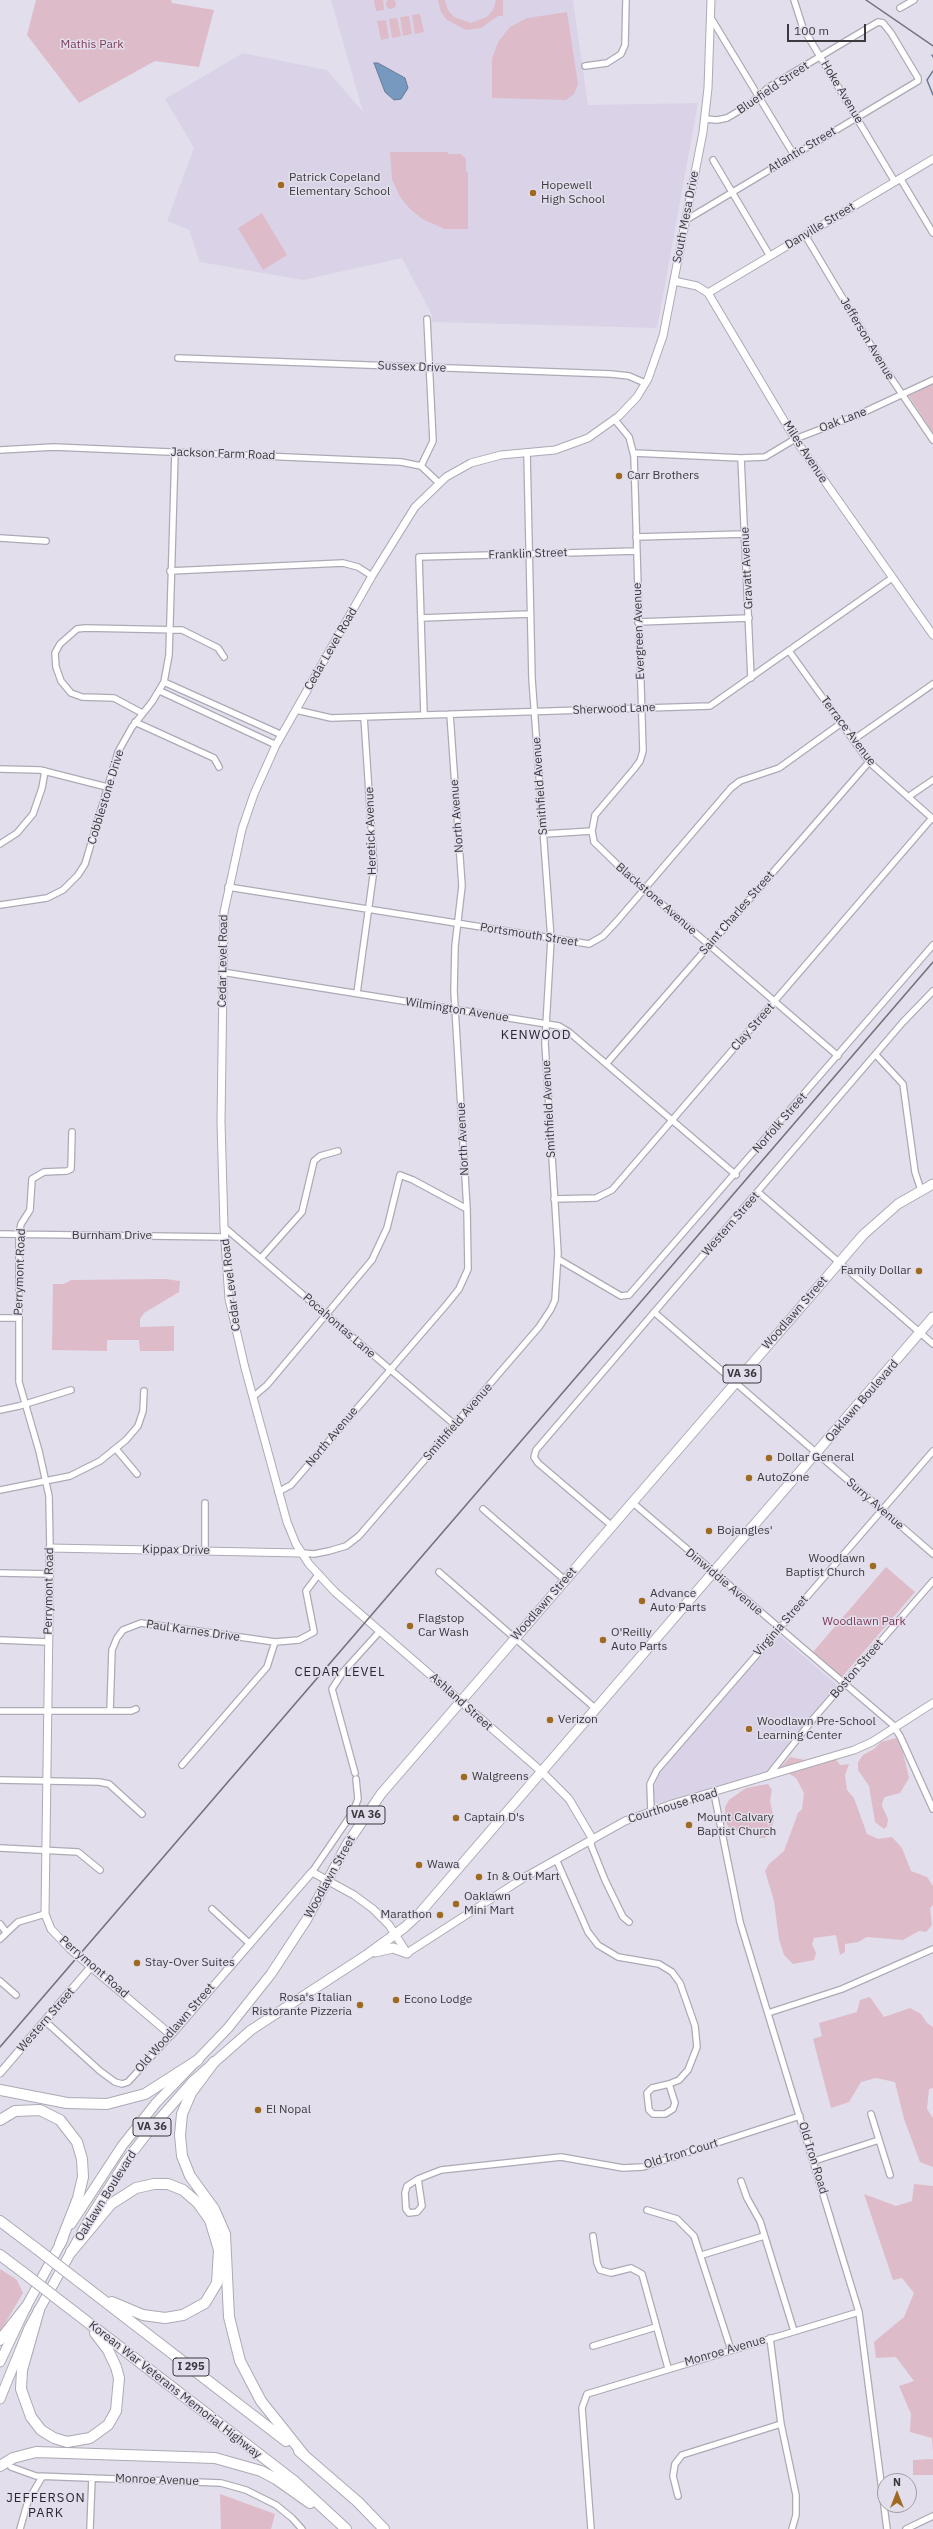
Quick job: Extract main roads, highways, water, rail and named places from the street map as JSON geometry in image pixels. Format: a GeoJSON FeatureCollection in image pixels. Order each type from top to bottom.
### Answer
{"type":"FeatureCollection","features":[{"type":"Feature","properties":{"kind":"highway","name":"Woodlawn Street"},"geometry":{"type":"LineString","coordinates":[[198,2060],[236,2018],[271,1974],[298,1934],[347,1844],[381,1794],[514,1638],[876,1221],[921,1190],[933,1184]]}},
{"type":"Feature","properties":{"kind":"highway","name":"Oaklawn Boulevard"},"geometry":{"type":"LineString","coordinates":[[0,2399],[12,2367],[38,2310],[71,2252],[126,2161],[177,2099],[214,2062],[266,2018],[368,1954],[396,1934],[434,1898],[933,1317]]}},
{"type":"Feature","properties":{"kind":"highway"},"geometry":{"type":"LineString","coordinates":[[368,1954],[394,1948],[407,1953]]}},
{"type":"Feature","properties":{"kind":"highway","name":"Oaklawn Boulevard"},"geometry":{"type":"LineString","coordinates":[[0,2362],[26,2307],[83,2204],[122,2146],[156,2103],[198,2060]]}},
{"type":"Feature","properties":{"kind":"highway"},"geometry":{"type":"LineString","coordinates":[[4,2091],[67,2103],[107,2104],[144,2094],[198,2060]]}},
{"type":"Feature","properties":{"kind":"highway"},"geometry":{"type":"LineString","coordinates":[[214,2062],[191,2094],[184,2109],[180,2135],[182,2156],[190,2176],[214,2209],[226,2234],[229,2317],[240,2361],[261,2401],[304,2455]]}},
{"type":"Feature","properties":{"kind":"highway"},"geometry":{"type":"LineString","coordinates":[[0,2120],[15,2111],[40,2110],[60,2120],[77,2142],[82,2159],[83,2178],[78,2198],[60,2244]]}},
{"type":"Feature","properties":{"kind":"highway"},"geometry":{"type":"LineString","coordinates":[[71,2252],[111,2204],[127,2192],[145,2185],[162,2184],[177,2187],[191,2196],[207,2216],[218,2242],[219,2275],[214,2291],[200,2308],[179,2316],[153,2317],[96,2294]]}},
{"type":"Feature","properties":{"kind":"highway"},"geometry":{"type":"LineString","coordinates":[[0,2213],[16,2233]]}},
{"type":"Feature","properties":{"kind":"highway","name":"I 295"},"geometry":{"type":"LineString","coordinates":[[0,2221],[304,2455],[384,2529]]}},
{"type":"Feature","properties":{"kind":"highway","name":"Korean War Veterans Memorial Highway"},"geometry":{"type":"LineString","coordinates":[[0,2255],[294,2482],[334,2516],[346,2529]]}},
{"type":"Feature","properties":{"kind":"highway"},"geometry":{"type":"LineString","coordinates":[[0,2260],[15,2266]]}},
{"type":"Feature","properties":{"kind":"highway"},"geometry":{"type":"LineString","coordinates":[[0,2340],[26,2307]]}},
{"type":"Feature","properties":{"kind":"highway"},"geometry":{"type":"LineString","coordinates":[[38,2310],[22,2370],[22,2397],[31,2417],[41,2430],[54,2438],[67,2442],[84,2440],[97,2435],[108,2425],[116,2411],[119,2378],[116,2366],[105,2346],[82,2318]]}},
{"type":"Feature","properties":{"kind":"highway"},"geometry":{"type":"LineString","coordinates":[[0,2466],[14,2458],[36,2452],[215,2458],[247,2465],[272,2476],[312,2505],[334,2516]]}},
{"type":"Feature","properties":{"kind":"water"},"geometry":{"type":"Polygon","coordinates":[[[374,63],[378,63],[405,78],[408,88],[401,99],[394,100],[385,92],[374,63]]]}},
{"type":"Feature","properties":{"kind":"waterway"},"geometry":{"type":"LineString","coordinates":[[933,71],[927,80],[933,95]]}},
{"type":"Feature","properties":{"kind":"railway"},"geometry":{"type":"LineString","coordinates":[[866,0],[933,46]]}},
{"type":"Feature","properties":{"kind":"railway"},"geometry":{"type":"LineString","coordinates":[[0,2047],[933,962]]}},
{"type":"Feature","properties":{"kind":"place","name":"Patrick Copeland Elementary School"},"geometry":{"type":"Point","coordinates":[281,185]}},
{"type":"Feature","properties":{"kind":"place","name":"Hopewell High School"},"geometry":{"type":"Point","coordinates":[533,193]}},
{"type":"Feature","properties":{"kind":"place","name":"Carr Brothers"},"geometry":{"type":"Point","coordinates":[619,476]}},
{"type":"Feature","properties":{"kind":"place","name":"Family Dollar"},"geometry":{"type":"Point","coordinates":[919,1271]}},
{"type":"Feature","properties":{"kind":"place","name":"Dollar General"},"geometry":{"type":"Point","coordinates":[769,1458]}},
{"type":"Feature","properties":{"kind":"place","name":"AutoZone"},"geometry":{"type":"Point","coordinates":[749,1478]}},
{"type":"Feature","properties":{"kind":"place","name":"Bojangles'"},"geometry":{"type":"Point","coordinates":[709,1531]}},
{"type":"Feature","properties":{"kind":"place","name":"Woodlawn Baptist Church"},"geometry":{"type":"Point","coordinates":[873,1566]}},
{"type":"Feature","properties":{"kind":"place","name":"Advance Auto Parts"},"geometry":{"type":"Point","coordinates":[642,1601]}},
{"type":"Feature","properties":{"kind":"place","name":"Flagstop Car Wash"},"geometry":{"type":"Point","coordinates":[410,1626]}},
{"type":"Feature","properties":{"kind":"place","name":"O'Reilly Auto Parts"},"geometry":{"type":"Point","coordinates":[603,1640]}},
{"type":"Feature","properties":{"kind":"place","name":"Verizon"},"geometry":{"type":"Point","coordinates":[550,1720]}},
{"type":"Feature","properties":{"kind":"place","name":"Woodlawn Pre-School Learning Center"},"geometry":{"type":"Point","coordinates":[749,1729]}},
{"type":"Feature","properties":{"kind":"place","name":"Walgreens"},"geometry":{"type":"Point","coordinates":[464,1777]}},
{"type":"Feature","properties":{"kind":"place","name":"Captain D's"},"geometry":{"type":"Point","coordinates":[456,1818]}},
{"type":"Feature","properties":{"kind":"place","name":"Mount Calvary Baptist Church"},"geometry":{"type":"Point","coordinates":[689,1825]}},
{"type":"Feature","properties":{"kind":"place","name":"Wawa"},"geometry":{"type":"Point","coordinates":[419,1865]}},
{"type":"Feature","properties":{"kind":"place","name":"In & Out Mart"},"geometry":{"type":"Point","coordinates":[479,1877]}},
{"type":"Feature","properties":{"kind":"place","name":"Oaklawn Mini Mart"},"geometry":{"type":"Point","coordinates":[456,1904]}},
{"type":"Feature","properties":{"kind":"place","name":"Marathon"},"geometry":{"type":"Point","coordinates":[440,1915]}},
{"type":"Feature","properties":{"kind":"place","name":"Stay-Over Suites"},"geometry":{"type":"Point","coordinates":[137,1963]}},
{"type":"Feature","properties":{"kind":"place","name":"Econo Lodge"},"geometry":{"type":"Point","coordinates":[396,2000]}},
{"type":"Feature","properties":{"kind":"place","name":"Rosa's Italian Ristorante Pizzeria"},"geometry":{"type":"Point","coordinates":[360,2005]}},
{"type":"Feature","properties":{"kind":"place","name":"El Nopal"},"geometry":{"type":"Point","coordinates":[258,2110]}},
{"type":"Feature","properties":{"kind":"district","name":"KENWOOD"},"geometry":{"type":"Point","coordinates":[536,1035]}},
{"type":"Feature","properties":{"kind":"district","name":"CEDAR LEVEL"},"geometry":{"type":"Point","coordinates":[340,1672]}},
{"type":"Feature","properties":{"kind":"district","name":"JEFFERSON PARK"},"geometry":{"type":"Point","coordinates":[46,2506]}},
{"type":"Feature","properties":{"kind":"park label","name":"Mathis Park"},"geometry":{"type":"Point","coordinates":[92,45]}},
{"type":"Feature","properties":{"kind":"park label","name":"Woodlawn Park"},"geometry":{"type":"Point","coordinates":[864,1622]}}]}
